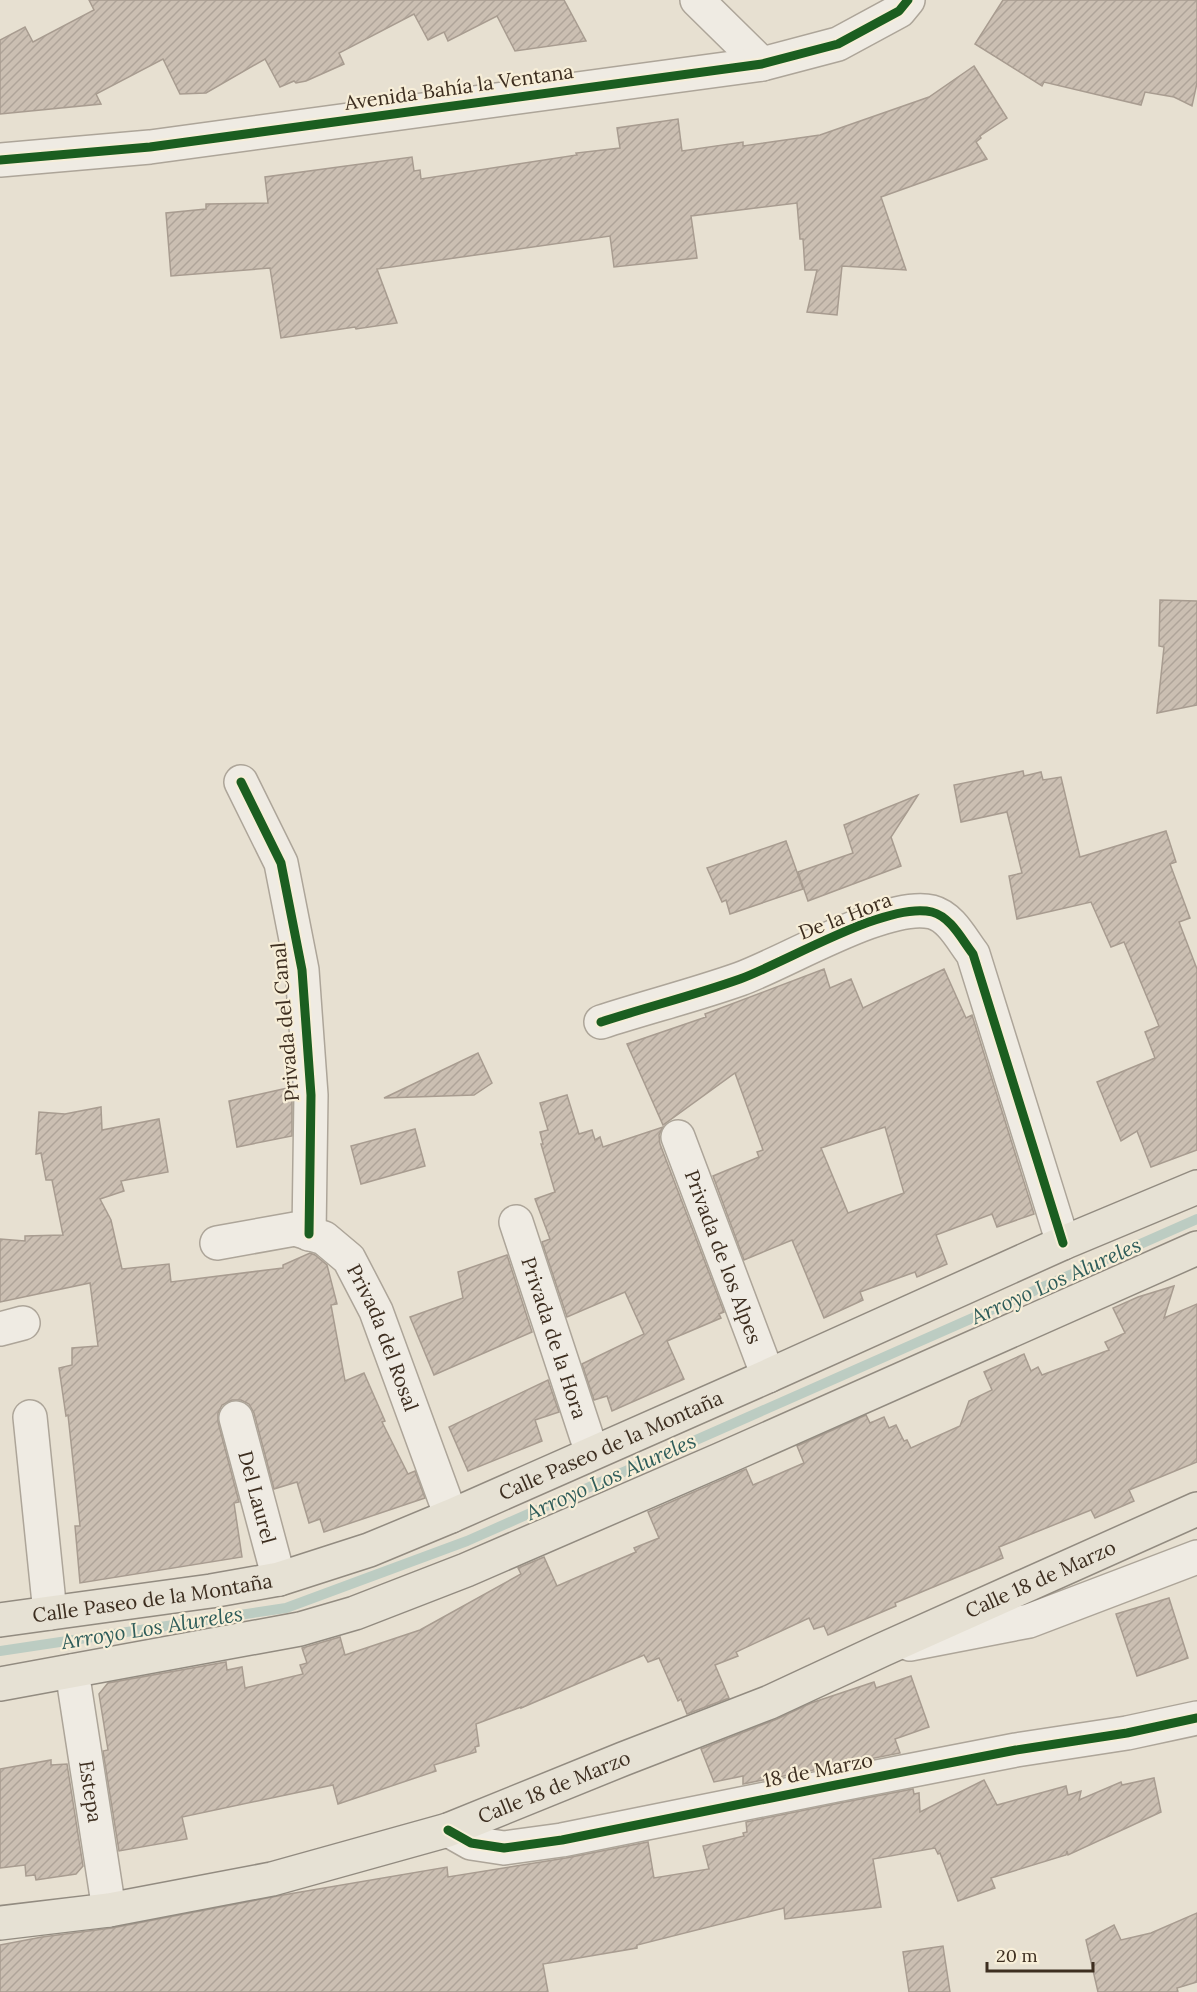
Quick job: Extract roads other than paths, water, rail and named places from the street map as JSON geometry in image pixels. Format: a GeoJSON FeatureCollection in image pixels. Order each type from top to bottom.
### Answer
{"type":"FeatureCollection","features":[{"type":"Feature","properties":{"kind":"main road","name":"Calle Paseo de la Montaña"},"geometry":{"type":"LineString","coordinates":[[0,1620],[211,1591],[279,1579],[369,1550],[452,1516],[1063,1243],[1197,1186]]}},
{"type":"Feature","properties":{"kind":"main road"},"geometry":{"type":"LineString","coordinates":[[0,1684],[300,1629],[355,1613],[466,1570],[1197,1248]]}},
{"type":"Feature","properties":{"kind":"main road","name":"Calle 18 de Marzo"},"geometry":{"type":"LineString","coordinates":[[0,1923],[109,1910],[272,1879],[448,1830],[770,1702],[1197,1509]]}},
{"type":"Feature","properties":{"kind":"street"},"geometry":{"type":"LineString","coordinates":[[697,0],[762,64]]}},
{"type":"Feature","properties":{"kind":"street","name":"Avenida Bahía la Ventana"},"geometry":{"type":"LineString","coordinates":[[0,160],[150,147],[762,64],[838,44],[898,11],[908,0]]}},
{"type":"Feature","properties":{"kind":"street","name":"Privada del Canal"},"geometry":{"type":"LineString","coordinates":[[241,782],[281,863],[302,970],[311,1095],[309,1234]]}},
{"type":"Feature","properties":{"kind":"street","name":"De la Hora"},"geometry":{"type":"LineString","coordinates":[[601,1022],[742,978],[885,916],[914,910],[934,913],[952,925],[973,954],[1063,1243]]}},
{"type":"Feature","properties":{"kind":"street","name":"Privada de los Alpes"},"geometry":{"type":"LineString","coordinates":[[678,1137],[768,1376]]}},
{"type":"Feature","properties":{"kind":"street","name":"Privada de la Hora"},"geometry":{"type":"LineString","coordinates":[[516,1221],[592,1453]]}},
{"type":"Feature","properties":{"kind":"street","name":"Privada del Rosal"},"geometry":{"type":"LineString","coordinates":[[217,1243],[295,1229],[324,1238],[349,1259],[376,1311],[452,1516]]}},
{"type":"Feature","properties":{"kind":"street"},"geometry":{"type":"LineString","coordinates":[[30,1417],[50,1613]]}},
{"type":"Feature","properties":{"kind":"street","name":"Del Laurel"},"geometry":{"type":"LineString","coordinates":[[236,1418],[279,1579]]}},
{"type":"Feature","properties":{"kind":"street","name":"Calle 18 de Marzo"},"geometry":{"type":"LineString","coordinates":[[884,1649],[1029,1621],[1197,1557]]}},
{"type":"Feature","properties":{"kind":"street","name":"Estepa"},"geometry":{"type":"LineString","coordinates":[[72,1671],[109,1910]]}},
{"type":"Feature","properties":{"kind":"street","name":"18 de Marzo"},"geometry":{"type":"LineString","coordinates":[[448,1830],[471,1843],[504,1848],[562,1840],[847,1782],[1016,1750],[1127,1733],[1197,1718]]}},
{"type":"Feature","properties":{"kind":"waterway","name":"Arroyo Los Alureles"},"geometry":{"type":"LineString","coordinates":[[0,1651],[286,1608],[467,1541],[1197,1219]]}}]}
